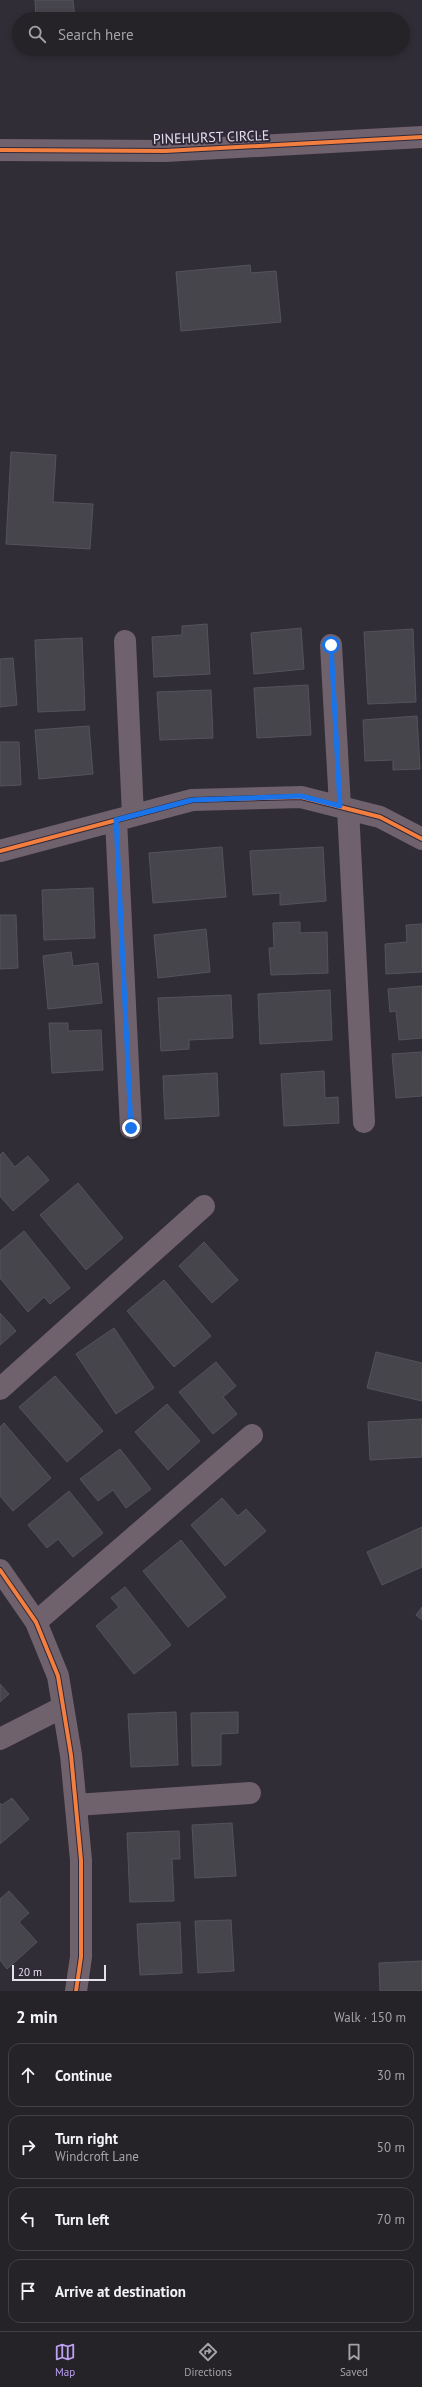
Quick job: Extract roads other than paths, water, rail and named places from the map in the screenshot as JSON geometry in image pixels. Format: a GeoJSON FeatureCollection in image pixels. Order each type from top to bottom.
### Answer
{"type":"FeatureCollection","features":[{"type":"Feature","properties":{"kind":"street","name":"PINEHURST CIRCLE"},"geometry":{"type":"LineString","coordinates":[[0,150],[165,151],[422,137]]}},
{"type":"Feature","properties":{"kind":"street"},"geometry":{"type":"LineString","coordinates":[[125,641],[124,818],[131,1128]]}},
{"type":"Feature","properties":{"kind":"street"},"geometry":{"type":"LineString","coordinates":[[331,645],[344,808],[364,1122]]}},
{"type":"Feature","properties":{"kind":"street"},"geometry":{"type":"LineString","coordinates":[[0,851],[192,800],[301,796],[380,817],[422,839]]}},
{"type":"Feature","properties":{"kind":"street"},"geometry":{"type":"LineString","coordinates":[[0,1389],[204,1206]]}},
{"type":"Feature","properties":{"kind":"street"},"geometry":{"type":"LineString","coordinates":[[36,1622],[252,1435]]}},
{"type":"Feature","properties":{"kind":"street"},"geometry":{"type":"LineString","coordinates":[[0,1570],[36,1622],[58,1676],[76,1805],[81,1860],[81,1957],[76,1991]]}},
{"type":"Feature","properties":{"kind":"street"},"geometry":{"type":"LineString","coordinates":[[0,1739],[63,1707]]}},
{"type":"Feature","properties":{"kind":"street"},"geometry":{"type":"LineString","coordinates":[[76,1805],[250,1793]]}}]}
